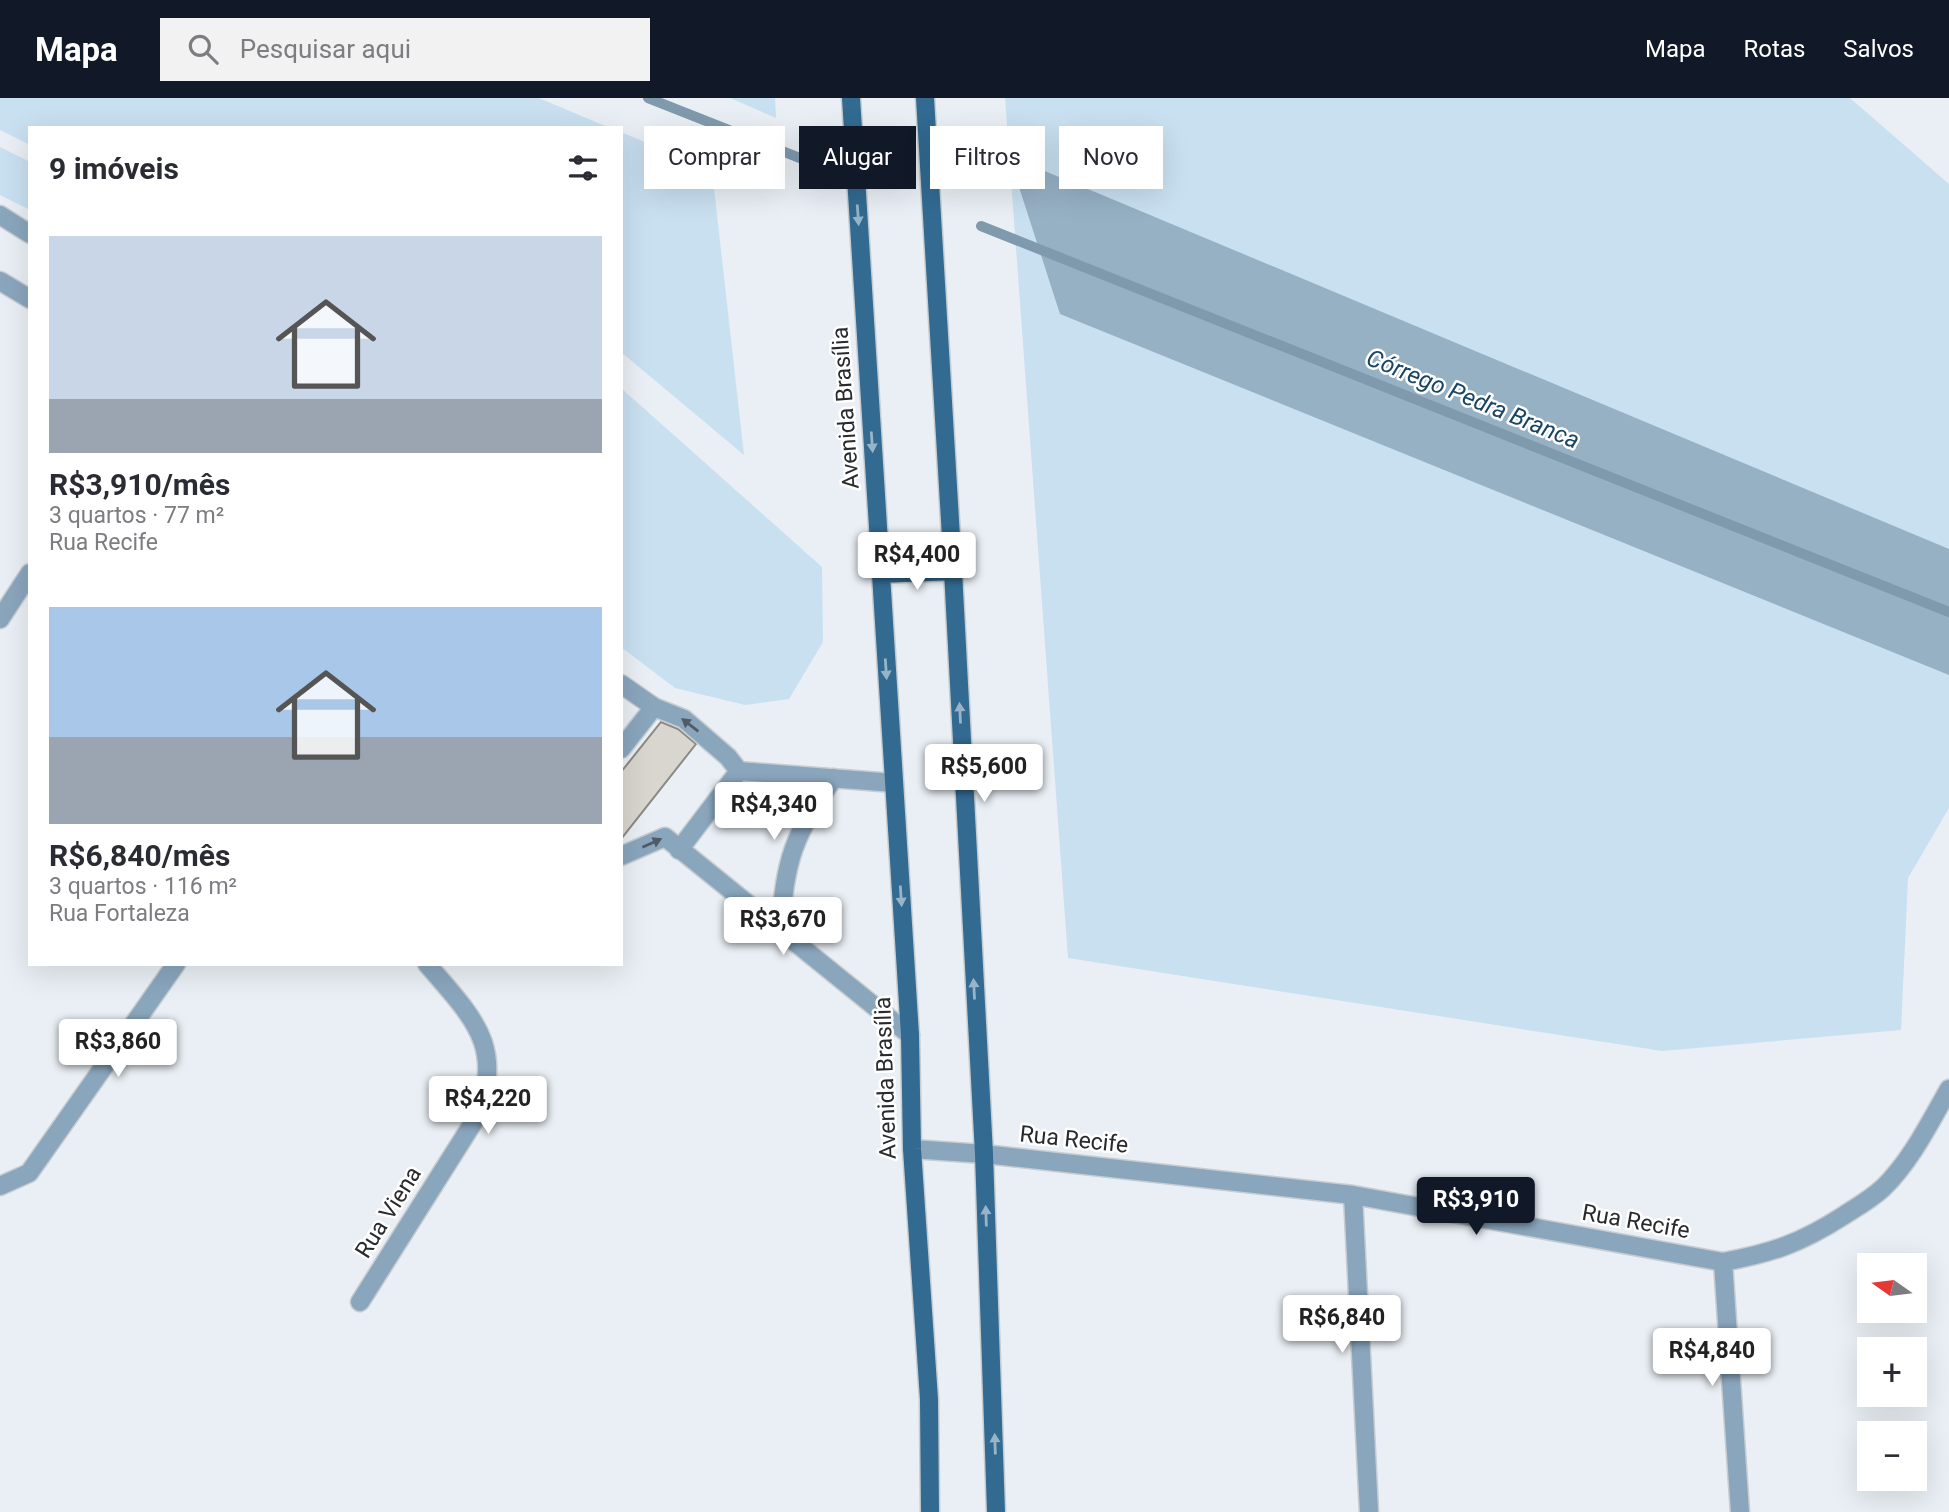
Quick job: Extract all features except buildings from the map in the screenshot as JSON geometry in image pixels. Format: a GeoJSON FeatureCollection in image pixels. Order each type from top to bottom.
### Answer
{"type":"FeatureCollection","features":[{"type":"Feature","properties":{"kind":"main road","name":"Avenida Brasília"},"geometry":{"type":"LineString","coordinates":[[851,98],[910,1035],[912,1149],[929,1399],[930,1512]]}},
{"type":"Feature","properties":{"kind":"main road"},"geometry":{"type":"LineString","coordinates":[[925,98],[984,1154],[996,1512]]}},
{"type":"Feature","properties":{"kind":"main road"},"geometry":{"type":"LineString","coordinates":[[880,574],[953,571]]}},
{"type":"Feature","properties":{"kind":"street"},"geometry":{"type":"LineString","coordinates":[[0,215],[28,233]]}},
{"type":"Feature","properties":{"kind":"street"},"geometry":{"type":"LineString","coordinates":[[0,281],[28,298]]}},
{"type":"Feature","properties":{"kind":"street"},"geometry":{"type":"LineString","coordinates":[[0,619],[28,576]]}},
{"type":"Feature","properties":{"kind":"street"},"geometry":{"type":"LineString","coordinates":[[623,685],[654,707],[684,719],[728,757],[739,771],[894,783]]}},
{"type":"Feature","properties":{"kind":"street"},"geometry":{"type":"LineString","coordinates":[[623,746],[654,707]]}},
{"type":"Feature","properties":{"kind":"street"},"geometry":{"type":"LineString","coordinates":[[679,850],[739,771]]}},
{"type":"Feature","properties":{"kind":"street"},"geometry":{"type":"LineString","coordinates":[[781,930],[786,869],[793,846],[818,799],[834,778]]}},
{"type":"Feature","properties":{"kind":"street"},"geometry":{"type":"LineString","coordinates":[[623,855],[665,837],[910,1035]]}},
{"type":"Feature","properties":{"kind":"street"},"geometry":{"type":"LineString","coordinates":[[0,1186],[29,1172],[175,966]]}},
{"type":"Feature","properties":{"kind":"street","name":"Rua Viena"},"geometry":{"type":"LineString","coordinates":[[360,1302],[473,1122],[485,1090],[486,1055],[475,1021],[429,966]]}},
{"type":"Feature","properties":{"kind":"street","name":"Rua Recife"},"geometry":{"type":"LineString","coordinates":[[912,1149],[984,1154],[1353,1195],[1723,1262],[1766,1254],[1812,1236],[1884,1187],[1905,1161],[1949,1089]]}},
{"type":"Feature","properties":{"kind":"street"},"geometry":{"type":"LineString","coordinates":[[1353,1195],[1369,1512]]}},
{"type":"Feature","properties":{"kind":"street"},"geometry":{"type":"LineString","coordinates":[[1723,1262],[1740,1512]]}},
{"type":"Feature","properties":{"kind":"shaded area"},"geometry":{"type":"Polygon","coordinates":[[[0,98],[539,98],[605,126],[28,126],[28,144],[0,130],[0,98]]]}},
{"type":"Feature","properties":{"kind":"shaded area"},"geometry":{"type":"Polygon","coordinates":[[[730,98],[775,98],[776,118],[730,98]]]}},
{"type":"Feature","properties":{"kind":"shaded area"},"geometry":{"type":"Polygon","coordinates":[[[1005,98],[1850,98],[1949,184],[1949,808],[1908,878],[1901,1030],[1662,1051],[1068,958],[1012,189],[1045,189],[1045,126],[1007,126],[1005,98]]]}},
{"type":"Feature","properties":{"kind":"shaded area"},"geometry":{"type":"Polygon","coordinates":[[[623,133],[644,142],[644,189],[714,189],[744,455],[623,354],[623,133]]]}},
{"type":"Feature","properties":{"kind":"shaded area"},"geometry":{"type":"Polygon","coordinates":[[[0,147],[28,161],[28,209],[0,195],[0,147]]]}},
{"type":"Feature","properties":{"kind":"shaded area"},"geometry":{"type":"Polygon","coordinates":[[[1045,171],[1059,177],[1059,189],[1088,189],[1949,549],[1949,675],[1060,314],[1020,189],[1045,189],[1045,171]]]}},
{"type":"Feature","properties":{"kind":"shaded area"},"geometry":{"type":"Polygon","coordinates":[[[623,390],[822,567],[823,642],[789,699],[745,705],[675,688],[623,649],[623,390]]]}},
{"type":"Feature","properties":{"kind":"waterway"},"geometry":{"type":"LineString","coordinates":[[648,98],[799,158]]}},
{"type":"Feature","properties":{"kind":"waterway","name":"Córrego Pedra Branca"},"geometry":{"type":"LineString","coordinates":[[981,226],[1949,612]]}}]}
